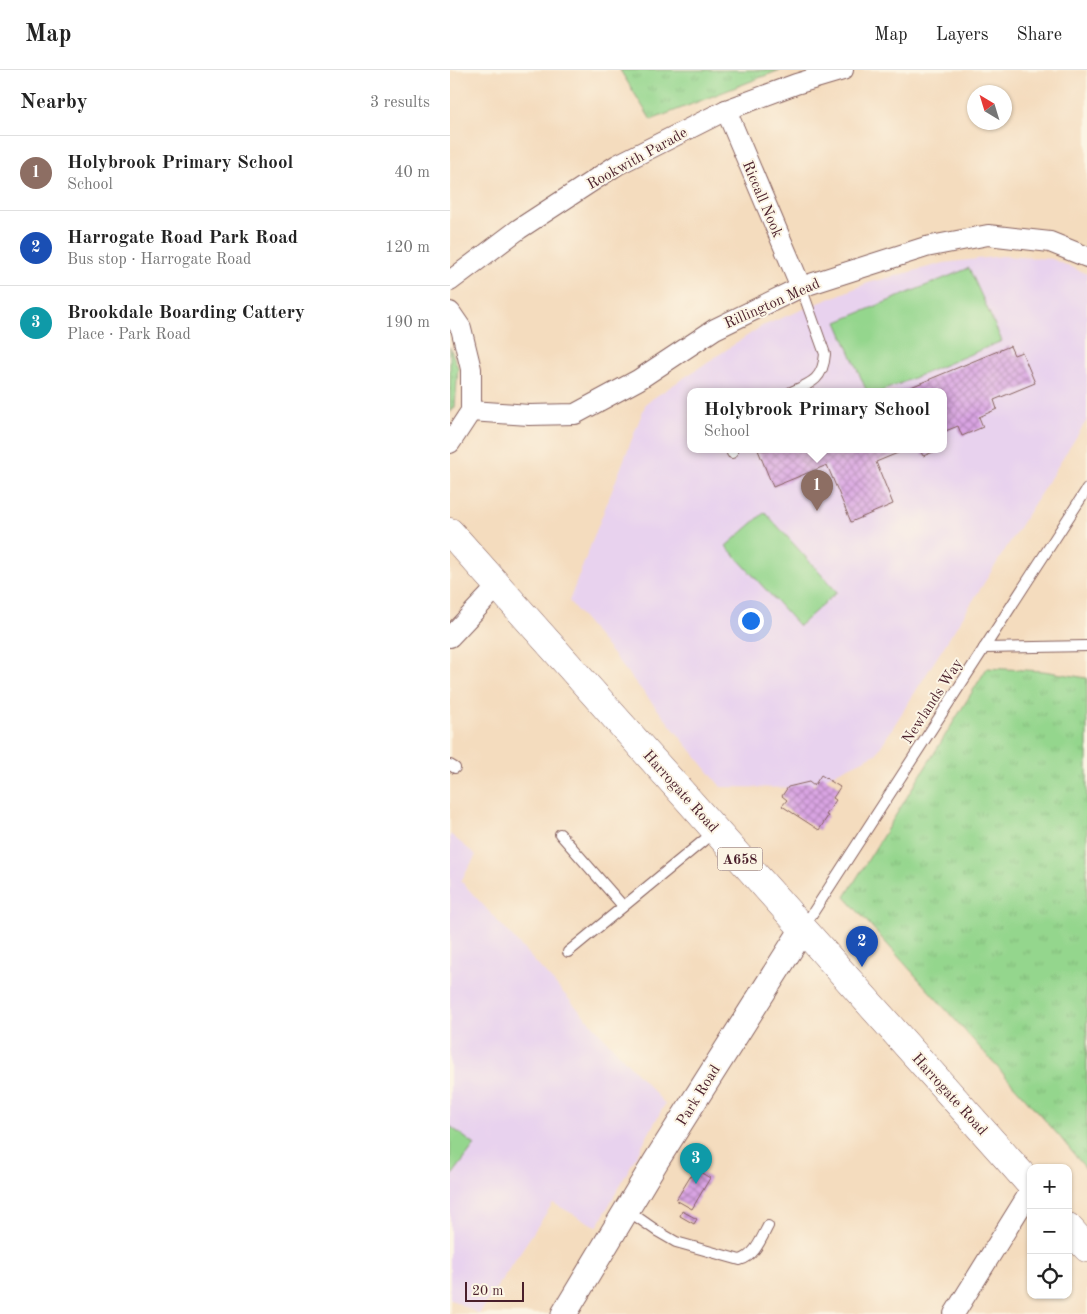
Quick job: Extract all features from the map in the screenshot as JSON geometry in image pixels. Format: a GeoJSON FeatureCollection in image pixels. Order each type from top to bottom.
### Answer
{"type":"FeatureCollection","features":[{"type":"Feature","properties":{"kind":"highway","name":"Harrogate Road"},"geometry":{"type":"LineString","coordinates":[[450,532],[1027,1181]]}},
{"type":"Feature","properties":{"kind":"highway"},"geometry":{"type":"LineString","coordinates":[[1072,1231],[1087,1248]]}},
{"type":"Feature","properties":{"kind":"street","name":"Rookwith Parade"},"geometry":{"type":"LineString","coordinates":[[450,281],[518,229],[616,165],[726,110],[796,84],[843,70]]}},
{"type":"Feature","properties":{"kind":"street","name":"Riccall Nook"},"geometry":{"type":"LineString","coordinates":[[726,110],[801,287]]}},
{"type":"Feature","properties":{"kind":"street","name":"Rillington Mead"},"geometry":{"type":"LineString","coordinates":[[472,411],[575,414],[638,380],[715,329],[801,287],[926,247],[988,235],[1050,242],[1087,257]]}},
{"type":"Feature","properties":{"kind":"street"},"geometry":{"type":"LineString","coordinates":[[450,312],[461,328],[471,369],[472,411],[450,443]]}},
{"type":"Feature","properties":{"kind":"street"},"geometry":{"type":"LineString","coordinates":[[450,637],[498,586]]}},
{"type":"Feature","properties":{"kind":"street","name":"Park Road"},"geometry":{"type":"LineString","coordinates":[[564,1314],[656,1161],[803,929]]}},
{"type":"Feature","properties":{"kind":"street"},"geometry":{"type":"LineString","coordinates":[[954,1314],[1027,1196]]}},
{"type":"Feature","properties":{"kind":"lane"},"geometry":{"type":"LineString","coordinates":[[800,388],[813,382],[820,373],[825,354],[801,287]]}},
{"type":"Feature","properties":{"kind":"lane","name":"Newlands Way"},"geometry":{"type":"LineString","coordinates":[[803,929],[1087,489]]}},
{"type":"Feature","properties":{"kind":"lane"},"geometry":{"type":"LineString","coordinates":[[984,648],[1087,646]]}},
{"type":"Feature","properties":{"kind":"lane"},"geometry":{"type":"LineString","coordinates":[[568,952],[716,831]]}},
{"type":"Feature","properties":{"kind":"lane"},"geometry":{"type":"LineString","coordinates":[[560,834],[623,906]]}},
{"type":"Feature","properties":{"kind":"lane"},"geometry":{"type":"LineString","coordinates":[[627,1210],[676,1242],[740,1260],[749,1256],[758,1245],[768,1226]]}},
{"type":"Feature","properties":{"kind":"shaded area"},"geometry":{"type":"Polygon","coordinates":[[[1002,256],[1052,259],[1087,274],[1087,420],[876,754],[804,788],[721,787],[569,601],[646,403],[762,326],[868,283],[944,263],[1002,256]]]}},
{"type":"Feature","properties":{"kind":"shaded area"},"geometry":{"type":"Polygon","coordinates":[[[450,834],[476,855],[461,881],[665,1104],[597,1227],[553,1203],[479,1314],[450,1299],[450,834]]]}},
{"type":"Feature","properties":{"kind":"green space"},"geometry":{"type":"Polygon","coordinates":[[[620,70],[780,70],[651,120],[620,70]]]}},
{"type":"Feature","properties":{"kind":"green space"},"geometry":{"type":"Polygon","coordinates":[[[969,268],[1002,341],[890,388],[865,388],[837,322],[969,268]]]}},
{"type":"Feature","properties":{"kind":"green space"},"geometry":{"type":"Polygon","coordinates":[[[450,347],[458,368],[455,407],[450,413],[450,347]]]}},
{"type":"Feature","properties":{"kind":"green space"},"geometry":{"type":"Polygon","coordinates":[[[765,512],[837,592],[799,626],[726,546],[765,512]]]}},
{"type":"Feature","properties":{"kind":"green space"},"geometry":{"type":"Polygon","coordinates":[[[987,668],[1043,671],[1087,678],[1087,1170],[1060,1137],[845,897],[987,668]]]}},
{"type":"Feature","properties":{"kind":"green space"},"geometry":{"type":"Polygon","coordinates":[[[450,1126],[475,1145],[450,1178],[450,1126]]]}},
{"type":"Feature","properties":{"kind":"building"},"geometry":{"type":"Polygon","coordinates":[[[1010,346],[1014,355],[1022,352],[1035,383],[994,400],[997,409],[979,417],[983,427],[962,436],[958,426],[947,430],[947,388],[909,388],[1010,346]]]}},
{"type":"Feature","properties":{"kind":"building"},"geometry":{"type":"Polygon","coordinates":[[[759,453],[898,453],[876,462],[893,504],[851,522],[827,465],[773,487],[759,453]]]}},
{"type":"Feature","properties":{"kind":"building"},"geometry":{"type":"Polygon","coordinates":[[[821,775],[840,787],[833,798],[836,800],[819,830],[782,806],[787,800],[782,796],[788,787],[809,782],[814,786],[821,775]]]}},
{"type":"Feature","properties":{"kind":"building"},"geometry":{"type":"Polygon","coordinates":[[[695,1169],[710,1178],[692,1209],[676,1200],[695,1169]]]}},
{"type":"Feature","properties":{"kind":"building"},"geometry":{"type":"Polygon","coordinates":[[[682,1211],[697,1219],[694,1224],[680,1216],[682,1211]]]}},
{"type":"Feature","properties":{"kind":"place","name":"Holybrook Primary School"},"geometry":{"type":"Point","coordinates":[817,511]}},
{"type":"Feature","properties":{"kind":"place","name":"Harrogate Road Park Road"},"geometry":{"type":"Point","coordinates":[862,967]}},
{"type":"Feature","properties":{"kind":"place","name":"Brookdale Boarding Cattery"},"geometry":{"type":"Point","coordinates":[696,1184]}}]}
